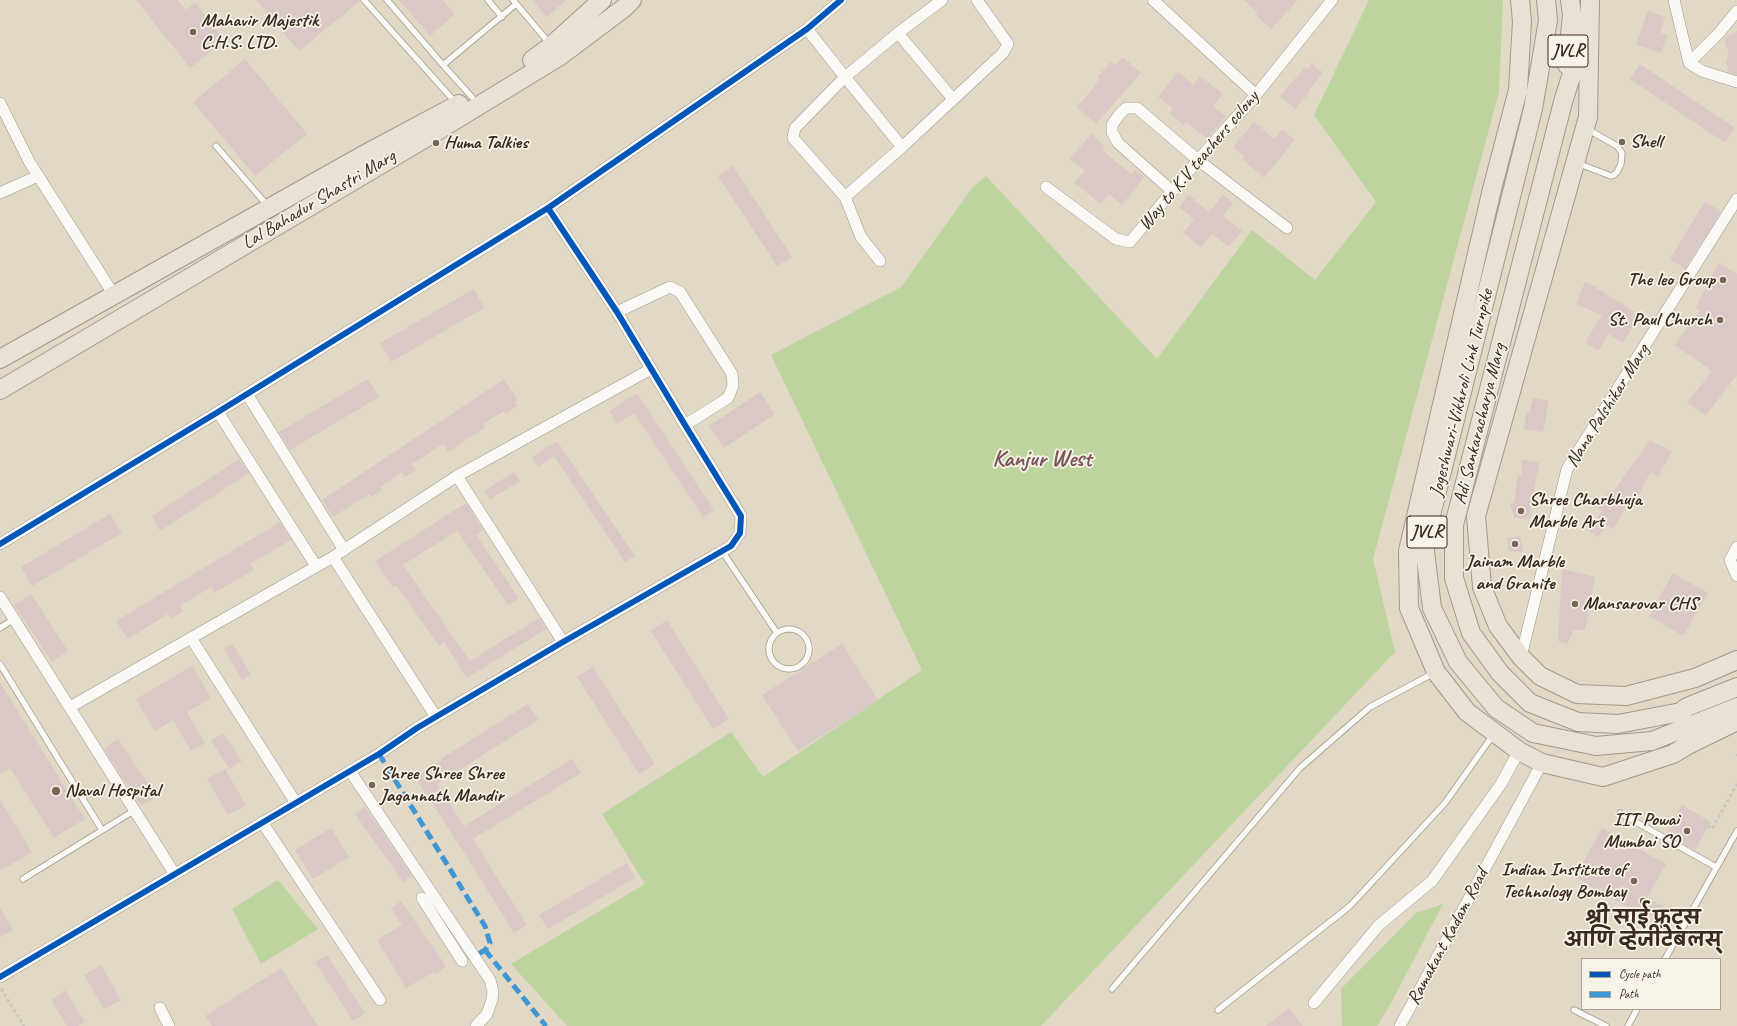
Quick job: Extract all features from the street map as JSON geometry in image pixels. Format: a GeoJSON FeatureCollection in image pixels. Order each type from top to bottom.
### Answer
{"type":"FeatureCollection","features":[{"type":"Feature","properties":{"kind":"main road","name":"Lal Bahadur Shastri Marg"},"geometry":{"type":"LineString","coordinates":[[0,359],[269,208],[520,69],[556,51],[602,0]]}},
{"type":"Feature","properties":{"kind":"main road","name":"Lal Bahadur Shastri Marg"},"geometry":{"type":"LineString","coordinates":[[0,390],[429,136],[556,51],[624,8],[632,0]]}},
{"type":"Feature","properties":{"kind":"main road"},"geometry":{"type":"LineString","coordinates":[[1520,0],[1522,21],[1518,90],[1492,189],[1408,551],[1409,608],[1436,672],[1467,712],[1519,751],[1542,763],[1603,778],[1673,754],[1735,717]]}},
{"type":"Feature","properties":{"kind":"main road","name":"JVLR"},"geometry":{"type":"LineString","coordinates":[[1536,93],[1548,20],[1546,0]]}},
{"type":"Feature","properties":{"kind":"main road","name":"JVLR"},"geometry":{"type":"LineString","coordinates":[[1563,102],[1572,15],[1570,0]]}},
{"type":"Feature","properties":{"kind":"main road"},"geometry":{"type":"LineString","coordinates":[[1590,0],[1588,117],[1476,516],[1482,587],[1498,626],[1521,657],[1540,676],[1577,694],[1626,696],[1695,678],[1737,660]]}},
{"type":"Feature","properties":{"kind":"main road"},"geometry":{"type":"LineString","coordinates":[[1563,102],[1589,19]]}},
{"type":"Feature","properties":{"kind":"main road"},"geometry":{"type":"LineString","coordinates":[[1521,42],[1536,93]]}},
{"type":"Feature","properties":{"kind":"main road","name":"Jogeshwari-Vikhroli Link Turnpike"},"geometry":{"type":"LineString","coordinates":[[1536,93],[1424,543],[1432,608],[1458,662],[1496,708],[1533,733],[1596,746],[1652,740],[1735,717]]}},
{"type":"Feature","properties":{"kind":"main road","name":"Adi Sankaracharya Marg"},"geometry":{"type":"LineString","coordinates":[[1563,102],[1454,525],[1454,578],[1471,633],[1500,673],[1530,703],[1578,722],[1618,724],[1681,712],[1687,708],[1737,687]]}},
{"type":"Feature","properties":{"kind":"street"},"geometry":{"type":"LineString","coordinates":[[0,544],[218,412],[548,208],[807,29],[841,0]]}},
{"type":"Feature","properties":{"kind":"street"},"geometry":{"type":"LineString","coordinates":[[880,261],[861,236],[845,197],[793,138],[795,128],[845,77],[898,33],[942,0]]}},
{"type":"Feature","properties":{"kind":"street"},"geometry":{"type":"LineString","coordinates":[[845,197],[902,147],[1003,53],[1008,44],[977,0]]}},
{"type":"Feature","properties":{"kind":"street"},"geometry":{"type":"LineString","coordinates":[[1153,0],[1256,95]]}},
{"type":"Feature","properties":{"kind":"street","name":"Way to K.V teachers colony"},"geometry":{"type":"LineString","coordinates":[[1046,187],[1116,239],[1130,242],[1198,160],[1256,95],[1332,0]]}},
{"type":"Feature","properties":{"kind":"street"},"geometry":{"type":"LineString","coordinates":[[1674,0],[1689,63],[1702,71],[1737,82]]}},
{"type":"Feature","properties":{"kind":"street"},"geometry":{"type":"LineString","coordinates":[[1689,63],[1719,33],[1737,11]]}},
{"type":"Feature","properties":{"kind":"street"},"geometry":{"type":"LineString","coordinates":[[807,29],[902,147]]}},
{"type":"Feature","properties":{"kind":"street"},"geometry":{"type":"LineString","coordinates":[[898,33],[953,99]]}},
{"type":"Feature","properties":{"kind":"street"},"geometry":{"type":"LineString","coordinates":[[0,103],[30,163],[114,295]]}},
{"type":"Feature","properties":{"kind":"street"},"geometry":{"type":"LineString","coordinates":[[1172,191],[1118,143],[1112,132],[1112,125],[1126,108],[1137,108],[1198,160],[1287,228]]}},
{"type":"Feature","properties":{"kind":"street"},"geometry":{"type":"LineString","coordinates":[[0,193],[38,176]]}},
{"type":"Feature","properties":{"kind":"street","name":"Nana Palshikar Marg"},"geometry":{"type":"LineString","coordinates":[[1521,657],[1567,469],[1737,199]]}},
{"type":"Feature","properties":{"kind":"street"},"geometry":{"type":"LineString","coordinates":[[0,977],[350,771],[436,717],[563,642],[731,546],[740,533],[741,516],[617,312],[548,208]]}},
{"type":"Feature","properties":{"kind":"street"},"geometry":{"type":"LineString","coordinates":[[617,312],[670,287],[680,292],[732,374],[733,386],[728,398],[685,425]]}},
{"type":"Feature","properties":{"kind":"street"},"geometry":{"type":"LineString","coordinates":[[70,707],[333,557],[457,476],[651,369]]}},
{"type":"Feature","properties":{"kind":"street"},"geometry":{"type":"LineString","coordinates":[[247,394],[344,550]]}},
{"type":"Feature","properties":{"kind":"street"},"geometry":{"type":"LineString","coordinates":[[218,412],[316,566]]}},
{"type":"Feature","properties":{"kind":"street"},"geometry":{"type":"LineString","coordinates":[[457,476],[563,642]]}},
{"type":"Feature","properties":{"kind":"street"},"geometry":{"type":"LineString","coordinates":[[1737,547],[1730,560],[1737,576]]}},
{"type":"Feature","properties":{"kind":"street"},"geometry":{"type":"LineString","coordinates":[[333,557],[436,717]]}},
{"type":"Feature","properties":{"kind":"street"},"geometry":{"type":"LineString","coordinates":[[0,597],[174,874]]}},
{"type":"Feature","properties":{"kind":"street"},"geometry":{"type":"LineString","coordinates":[[191,638],[296,802]]}},
{"type":"Feature","properties":{"kind":"street"},"geometry":{"type":"LineString","coordinates":[[1314,1003],[1379,925],[1432,882],[1500,784],[1519,751]]}},
{"type":"Feature","properties":{"kind":"street","name":"Ramakant Kadam Road"},"geometry":{"type":"LineString","coordinates":[[1400,1026],[1542,763]]}},
{"type":"Feature","properties":{"kind":"street"},"geometry":{"type":"LineString","coordinates":[[350,771],[435,908],[450,942],[462,961]]}},
{"type":"Feature","properties":{"kind":"street"},"geometry":{"type":"LineString","coordinates":[[262,822],[380,1000]]}},
{"type":"Feature","properties":{"kind":"street"},"geometry":{"type":"LineString","coordinates":[[422,898],[435,908],[460,936],[490,980],[493,991],[492,1000],[487,1014],[476,1026]]}},
{"type":"Feature","properties":{"kind":"street"},"geometry":{"type":"LineString","coordinates":[[450,942],[460,936]]}},
{"type":"Feature","properties":{"kind":"street"},"geometry":{"type":"LineString","coordinates":[[160,1008],[168,1026]]}},
{"type":"Feature","properties":{"kind":"lane"},"geometry":{"type":"LineString","coordinates":[[364,0],[464,101]]}},
{"type":"Feature","properties":{"kind":"lane"},"geometry":{"type":"LineString","coordinates":[[387,0],[443,65],[464,101]]}},
{"type":"Feature","properties":{"kind":"lane"},"geometry":{"type":"LineString","coordinates":[[488,0],[502,17]]}},
{"type":"Feature","properties":{"kind":"lane"},"geometry":{"type":"LineString","coordinates":[[443,65],[502,17],[514,2],[556,51]]}},
{"type":"Feature","properties":{"kind":"lane"},"geometry":{"type":"LineString","coordinates":[[1576,162],[1611,176],[1617,172],[1621,164],[1622,153],[1617,146],[1611,141],[1585,128]]}},
{"type":"Feature","properties":{"kind":"lane"},"geometry":{"type":"LineString","coordinates":[[216,146],[269,208]]}},
{"type":"Feature","properties":{"kind":"lane"},"geometry":{"type":"LineString","coordinates":[[722,551],[777,633]]}},
{"type":"Feature","properties":{"kind":"lane"},"geometry":{"type":"LineString","coordinates":[[0,628],[14,619]]}},
{"type":"Feature","properties":{"kind":"lane"},"geometry":{"type":"LineString","coordinates":[[788,629],[795,630],[806,638],[808,651],[802,663],[796,667],[783,668],[773,661],[769,649],[773,638],[777,633],[788,629]]}},
{"type":"Feature","properties":{"kind":"lane"},"geometry":{"type":"LineString","coordinates":[[0,664],[102,830]]}},
{"type":"Feature","properties":{"kind":"lane"},"geometry":{"type":"LineString","coordinates":[[1112,989],[1300,768],[1370,707],[1436,672]]}},
{"type":"Feature","properties":{"kind":"lane"},"geometry":{"type":"LineString","coordinates":[[1218,1010],[1350,906],[1445,803],[1495,733]]}},
{"type":"Feature","properties":{"kind":"lane"},"geometry":{"type":"LineString","coordinates":[[24,879],[134,810]]}},
{"type":"Feature","properties":{"kind":"lane"},"geometry":{"type":"LineString","coordinates":[[1620,813],[1716,867]]}},
{"type":"Feature","properties":{"kind":"lane"},"geometry":{"type":"LineString","coordinates":[[1666,958],[1737,831]]}},
{"type":"Feature","properties":{"kind":"lane"},"geometry":{"type":"LineString","coordinates":[[1574,1010],[1606,1026]]}},
{"type":"Feature","properties":{"kind":"lane"},"geometry":{"type":"LineString","coordinates":[[1628,1026],[1636,1010]]}},
{"type":"Feature","properties":{"kind":"path"},"geometry":{"type":"LineString","coordinates":[[1708,826],[1712,829],[1737,784]]}},
{"type":"Feature","properties":{"kind":"path"},"geometry":{"type":"LineString","coordinates":[[0,987],[24,1026]]}},
{"type":"Feature","properties":{"kind":"green space"},"geometry":{"type":"Polygon","coordinates":[[[1369,0],[1503,0],[1499,92],[1373,559],[1395,652],[1041,1026],[567,1026],[511,964],[645,884],[602,814],[731,732],[763,777],[922,670],[771,355],[901,287],[972,188],[986,176],[1157,359],[1252,230],[1315,280],[1376,202],[1314,115],[1369,0]]]}},
{"type":"Feature","properties":{"kind":"green space"},"geometry":{"type":"Polygon","coordinates":[[[278,880],[318,929],[261,964],[232,909],[278,880]]]}},
{"type":"Feature","properties":{"kind":"green space"},"geometry":{"type":"Polygon","coordinates":[[[1443,904],[1391,1003],[1377,1026],[1342,1026],[1341,989],[1416,913],[1443,904]]]}},
{"type":"Feature","properties":{"kind":"building","name":"Mahavir Majestik C.H.S. LTD."},"geometry":{"type":"Polygon","coordinates":[[[136,0],[178,0],[186,10],[195,3],[225,40],[190,68],[136,0]]]}},
{"type":"Feature","properties":{"kind":"building"},"geometry":{"type":"Polygon","coordinates":[[[256,0],[360,0],[360,1],[299,51],[256,0]]]}},
{"type":"Feature","properties":{"kind":"building"},"geometry":{"type":"Polygon","coordinates":[[[399,0],[443,0],[455,14],[430,36],[399,0]]]}},
{"type":"Feature","properties":{"kind":"building"},"geometry":{"type":"Polygon","coordinates":[[[532,0],[566,0],[547,17],[532,0]]]}},
{"type":"Feature","properties":{"kind":"building"},"geometry":{"type":"Polygon","coordinates":[[[1244,0],[1298,0],[1271,29],[1256,15],[1258,13],[1244,0]]]}},
{"type":"Feature","properties":{"kind":"building"},"geometry":{"type":"Polygon","coordinates":[[[1648,11],[1665,17],[1660,32],[1667,35],[1661,53],[1636,44],[1648,11]]]}},
{"type":"Feature","properties":{"kind":"building"},"geometry":{"type":"Polygon","coordinates":[[[1737,31],[1737,75],[1729,72],[1726,61],[1729,55],[1724,38],[1737,31]]]}},
{"type":"Feature","properties":{"kind":"building"},"geometry":{"type":"Polygon","coordinates":[[[1123,57],[1141,73],[1096,124],[1077,107],[1100,80],[1097,77],[1111,62],[1115,65],[1123,57]]]}},
{"type":"Feature","properties":{"kind":"building"},"geometry":{"type":"Polygon","coordinates":[[[245,59],[307,134],[255,176],[193,102],[245,59]]]}},
{"type":"Feature","properties":{"kind":"building"},"geometry":{"type":"Polygon","coordinates":[[[1312,63],[1316,68],[1323,72],[1308,92],[1309,93],[1295,109],[1280,96],[1305,67],[1307,69],[1312,63]]]}},
{"type":"Feature","properties":{"kind":"building"},"geometry":{"type":"Polygon","coordinates":[[[1640,64],[1735,128],[1725,143],[1630,79],[1640,64]]]}},
{"type":"Feature","properties":{"kind":"building"},"geometry":{"type":"Polygon","coordinates":[[[1178,72],[1193,85],[1200,76],[1223,94],[1213,106],[1226,116],[1207,139],[1186,122],[1184,125],[1169,113],[1173,108],[1158,97],[1178,72]]]}},
{"type":"Feature","properties":{"kind":"building"},"geometry":{"type":"Polygon","coordinates":[[[1254,122],[1274,139],[1282,129],[1295,140],[1264,178],[1242,159],[1245,157],[1233,147],[1254,122]]]}},
{"type":"Feature","properties":{"kind":"building"},"geometry":{"type":"Polygon","coordinates":[[[1091,134],[1105,146],[1102,150],[1131,174],[1135,170],[1144,177],[1122,205],[1109,194],[1101,204],[1074,183],[1085,170],[1070,159],[1091,134]]]}},
{"type":"Feature","properties":{"kind":"building"},"geometry":{"type":"Polygon","coordinates":[[[733,166],[792,257],[777,266],[718,176],[733,166]]]}},
{"type":"Feature","properties":{"kind":"building"},"geometry":{"type":"Polygon","coordinates":[[[1189,195],[1209,212],[1223,195],[1233,203],[1223,216],[1242,231],[1229,247],[1212,234],[1201,247],[1183,233],[1194,219],[1179,207],[1189,195]]]}},
{"type":"Feature","properties":{"kind":"building"},"geometry":{"type":"Polygon","coordinates":[[[1705,201],[1721,212],[1685,269],[1670,259],[1705,201]]]}},
{"type":"Feature","properties":{"kind":"building"},"geometry":{"type":"Polygon","coordinates":[[[1719,263],[1737,274],[1737,375],[1706,415],[1687,403],[1712,371],[1675,345],[1700,311],[1696,308],[1698,302],[1707,287],[1705,286],[1719,263]]]}},
{"type":"Feature","properties":{"kind":"building"},"geometry":{"type":"Polygon","coordinates":[[[1585,282],[1597,287],[1596,288],[1640,315],[1623,343],[1609,334],[1598,351],[1585,342],[1602,315],[1576,304],[1585,282]]]}},
{"type":"Feature","properties":{"kind":"building"},"geometry":{"type":"Polygon","coordinates":[[[474,289],[484,308],[391,362],[380,343],[474,289]]]}},
{"type":"Feature","properties":{"kind":"building"},"geometry":{"type":"Polygon","coordinates":[[[368,379],[379,397],[290,450],[279,432],[368,379]]]}},
{"type":"Feature","properties":{"kind":"building"},"geometry":{"type":"Polygon","coordinates":[[[504,379],[518,401],[515,403],[517,406],[506,414],[504,411],[483,424],[485,427],[448,452],[443,444],[412,464],[416,470],[405,477],[402,472],[380,487],[382,490],[371,497],[369,494],[333,517],[322,500],[504,379]]]}},
{"type":"Feature","properties":{"kind":"building"},"geometry":{"type":"Polygon","coordinates":[[[760,392],[775,414],[724,448],[709,426],[760,392]]]}},
{"type":"Feature","properties":{"kind":"building"},"geometry":{"type":"Polygon","coordinates":[[[637,393],[714,510],[703,517],[634,413],[617,424],[609,411],[637,393]]]}},
{"type":"Feature","properties":{"kind":"building"},"geometry":{"type":"Polygon","coordinates":[[[1533,398],[1549,401],[1543,432],[1524,429],[1526,413],[1529,414],[1533,398]]]}},
{"type":"Feature","properties":{"kind":"building"},"geometry":{"type":"Polygon","coordinates":[[[1650,440],[1672,452],[1658,476],[1651,471],[1638,496],[1633,493],[1614,529],[1606,525],[1598,537],[1588,530],[1602,511],[1598,508],[1610,490],[1613,492],[1650,440]]]}},
{"type":"Feature","properties":{"kind":"building"},"geometry":{"type":"Polygon","coordinates":[[[557,441],[635,556],[625,562],[554,456],[538,467],[532,457],[557,441]]]}},
{"type":"Feature","properties":{"kind":"building"},"geometry":{"type":"Polygon","coordinates":[[[239,459],[249,473],[160,531],[152,516],[239,459]]]}},
{"type":"Feature","properties":{"kind":"building"},"geometry":{"type":"Polygon","coordinates":[[[1522,460],[1539,463],[1530,519],[1514,518],[1510,503],[1514,503],[1518,475],[1521,476],[1522,460]]]}},
{"type":"Feature","properties":{"kind":"building"},"geometry":{"type":"Polygon","coordinates":[[[514,472],[520,481],[490,499],[484,491],[514,472]]]}},
{"type":"Feature","properties":{"kind":"building"},"geometry":{"type":"Polygon","coordinates":[[[466,503],[483,530],[476,535],[519,598],[508,605],[457,531],[403,565],[470,661],[539,618],[546,629],[467,678],[444,642],[439,646],[396,585],[393,588],[375,561],[466,503]]]}},
{"type":"Feature","properties":{"kind":"building"},"geometry":{"type":"Polygon","coordinates":[[[110,514],[122,533],[32,586],[21,567],[110,514]]]}},
{"type":"Feature","properties":{"kind":"building"},"geometry":{"type":"Polygon","coordinates":[[[280,522],[291,540],[250,564],[254,570],[214,593],[211,587],[180,606],[183,611],[171,619],[168,614],[128,639],[116,621],[280,522]]]}},
{"type":"Feature","properties":{"kind":"building","name":"Jainam Marble and Granite"},"geometry":{"type":"Polygon","coordinates":[[[1520,536],[1523,552],[1509,551],[1507,538],[1520,536]]]}},
{"type":"Feature","properties":{"kind":"building","name":"Mansarovar CHS"},"geometry":{"type":"Polygon","coordinates":[[[1562,569],[1595,577],[1585,630],[1574,630],[1567,644],[1558,641],[1562,569]]]}},
{"type":"Feature","properties":{"kind":"building"},"geometry":{"type":"Polygon","coordinates":[[[1673,573],[1708,593],[1683,636],[1649,616],[1673,573]]]}},
{"type":"Feature","properties":{"kind":"building"},"geometry":{"type":"Polygon","coordinates":[[[31,594],[68,651],[52,662],[14,605],[31,594]]]}},
{"type":"Feature","properties":{"kind":"building"},"geometry":{"type":"Polygon","coordinates":[[[667,620],[729,719],[713,729],[651,631],[667,620]]]}},
{"type":"Feature","properties":{"kind":"building"},"geometry":{"type":"Polygon","coordinates":[[[233,644],[251,675],[242,680],[224,649],[233,644]]]}},
{"type":"Feature","properties":{"kind":"building"},"geometry":{"type":"Polygon","coordinates":[[[842,644],[878,700],[798,751],[762,695],[842,644]]]}},
{"type":"Feature","properties":{"kind":"building"},"geometry":{"type":"Polygon","coordinates":[[[192,666],[211,698],[187,712],[205,743],[191,751],[173,720],[155,731],[136,699],[192,666]]]}},
{"type":"Feature","properties":{"kind":"building"},"geometry":{"type":"Polygon","coordinates":[[[593,667],[655,764],[639,774],[577,677],[593,667]]]}},
{"type":"Feature","properties":{"kind":"building"},"geometry":{"type":"Polygon","coordinates":[[[0,683],[85,819],[54,838],[10,768],[0,774],[0,683]]]}},
{"type":"Feature","properties":{"kind":"building"},"geometry":{"type":"Polygon","coordinates":[[[528,704],[538,720],[437,784],[464,826],[572,759],[581,773],[473,839],[527,925],[514,933],[415,777],[528,704]]]}},
{"type":"Feature","properties":{"kind":"building"},"geometry":{"type":"Polygon","coordinates":[[[223,733],[242,761],[230,769],[211,741],[223,733]]]}},
{"type":"Feature","properties":{"kind":"building"},"geometry":{"type":"Polygon","coordinates":[[[118,739],[156,796],[141,806],[104,749],[118,739]]]}},
{"type":"Feature","properties":{"kind":"building"},"geometry":{"type":"Polygon","coordinates":[[[225,769],[246,805],[228,815],[207,779],[225,769]]]}},
{"type":"Feature","properties":{"kind":"building"},"geometry":{"type":"Polygon","coordinates":[[[0,800],[32,852],[0,871],[0,800]]]}},
{"type":"Feature","properties":{"kind":"building","name":"IIT Powai Mumbai SO"},"geometry":{"type":"Polygon","coordinates":[[[1682,805],[1711,822],[1695,850],[1666,834],[1682,805]]]}},
{"type":"Feature","properties":{"kind":"building"},"geometry":{"type":"Polygon","coordinates":[[[365,807],[412,876],[403,882],[355,814],[365,807]]]}},
{"type":"Feature","properties":{"kind":"building"},"geometry":{"type":"Polygon","coordinates":[[[331,828],[349,857],[313,879],[295,850],[331,828]]]}},
{"type":"Feature","properties":{"kind":"building"},"geometry":{"type":"Polygon","coordinates":[[[1602,828],[1666,864],[1647,898],[1665,907],[1659,920],[1640,909],[1638,913],[1575,877],[1602,828]]]}},
{"type":"Feature","properties":{"kind":"building"},"geometry":{"type":"Polygon","coordinates":[[[627,863],[635,878],[548,929],[539,915],[627,863]]]}},
{"type":"Feature","properties":{"kind":"building"},"geometry":{"type":"Polygon","coordinates":[[[401,901],[446,966],[436,974],[434,972],[406,988],[377,940],[402,925],[391,909],[401,901]]]}},
{"type":"Feature","properties":{"kind":"building"},"geometry":{"type":"Polygon","coordinates":[[[0,907],[13,930],[0,937],[0,907]]]}},
{"type":"Feature","properties":{"kind":"building"},"geometry":{"type":"Polygon","coordinates":[[[327,955],[365,1013],[353,1021],[315,962],[327,955]]]}},
{"type":"Feature","properties":{"kind":"building"},"geometry":{"type":"Polygon","coordinates":[[[101,965],[121,1000],[104,1009],[84,975],[101,965]]]}},
{"type":"Feature","properties":{"kind":"building"},"geometry":{"type":"Polygon","coordinates":[[[281,968],[318,1026],[212,1026],[205,1016],[281,968]]]}},
{"type":"Feature","properties":{"kind":"building"},"geometry":{"type":"Polygon","coordinates":[[[65,990],[85,1022],[78,1026],[67,1026],[51,1000],[65,990]]]}},
{"type":"Feature","properties":{"kind":"building"},"geometry":{"type":"Polygon","coordinates":[[[1289,1008],[1303,1026],[1266,1026],[1289,1008]]]}},
{"type":"Feature","properties":{"kind":"marked path"},"geometry":{"type":"LineString","coordinates":[[379,754],[485,926],[490,943],[485,950],[475,956]]}},
{"type":"Feature","properties":{"kind":"marked path"},"geometry":{"type":"LineString","coordinates":[[485,950],[546,1026]]}},
{"type":"Feature","properties":{"kind":"cycle path"},"geometry":{"type":"LineString","coordinates":[[0,544],[218,412],[548,208],[807,29],[841,0]]}},
{"type":"Feature","properties":{"kind":"cycle path"},"geometry":{"type":"LineString","coordinates":[[0,977],[379,754],[417,728],[731,546],[740,533],[741,516],[617,312],[548,208]]}},
{"type":"Feature","properties":{"kind":"place","name":"Mahavir Majestik C.H.S. LTD."},"geometry":{"type":"Point","coordinates":[193,32]}},
{"type":"Feature","properties":{"kind":"place","name":"Shell"},"geometry":{"type":"Point","coordinates":[1622,142]}},
{"type":"Feature","properties":{"kind":"place","name":"Huma Talkies"},"geometry":{"type":"Point","coordinates":[436,143]}},
{"type":"Feature","properties":{"kind":"place","name":"The leo Group"},"geometry":{"type":"Point","coordinates":[1723,280]}},
{"type":"Feature","properties":{"kind":"place","name":"St. Paul Church"},"geometry":{"type":"Point","coordinates":[1720,320]}},
{"type":"Feature","properties":{"kind":"place","name":"Shree Charbhuja Marble Art"},"geometry":{"type":"Point","coordinates":[1521,511]}},
{"type":"Feature","properties":{"kind":"place","name":"Jainam Marble and Granite"},"geometry":{"type":"Point","coordinates":[1515,544]}},
{"type":"Feature","properties":{"kind":"place","name":"Mansarovar CHS"},"geometry":{"type":"Point","coordinates":[1575,604]}},
{"type":"Feature","properties":{"kind":"place","name":"Shree Shree Shree Jagannath Mandir"},"geometry":{"type":"Point","coordinates":[372,785]}},
{"type":"Feature","properties":{"kind":"place","name":"Naval Hospital"},"geometry":{"type":"Point","coordinates":[56,791]}},
{"type":"Feature","properties":{"kind":"place","name":"IIT Powai Mumbai SO"},"geometry":{"type":"Point","coordinates":[1687,831]}},
{"type":"Feature","properties":{"kind":"place","name":"Indian Institute of Technology Bombay"},"geometry":{"type":"Point","coordinates":[1634,881]}},
{"type":"Feature","properties":{"kind":"place","name":"श्री साई फ्रूट्स आणि व्हेजीटेबलस्"},"geometry":{"type":"Point","coordinates":[1643,901]}},
{"type":"Feature","properties":{"kind":"district","name":"Kanjur West"},"geometry":{"type":"Point","coordinates":[1042,460]}}]}
